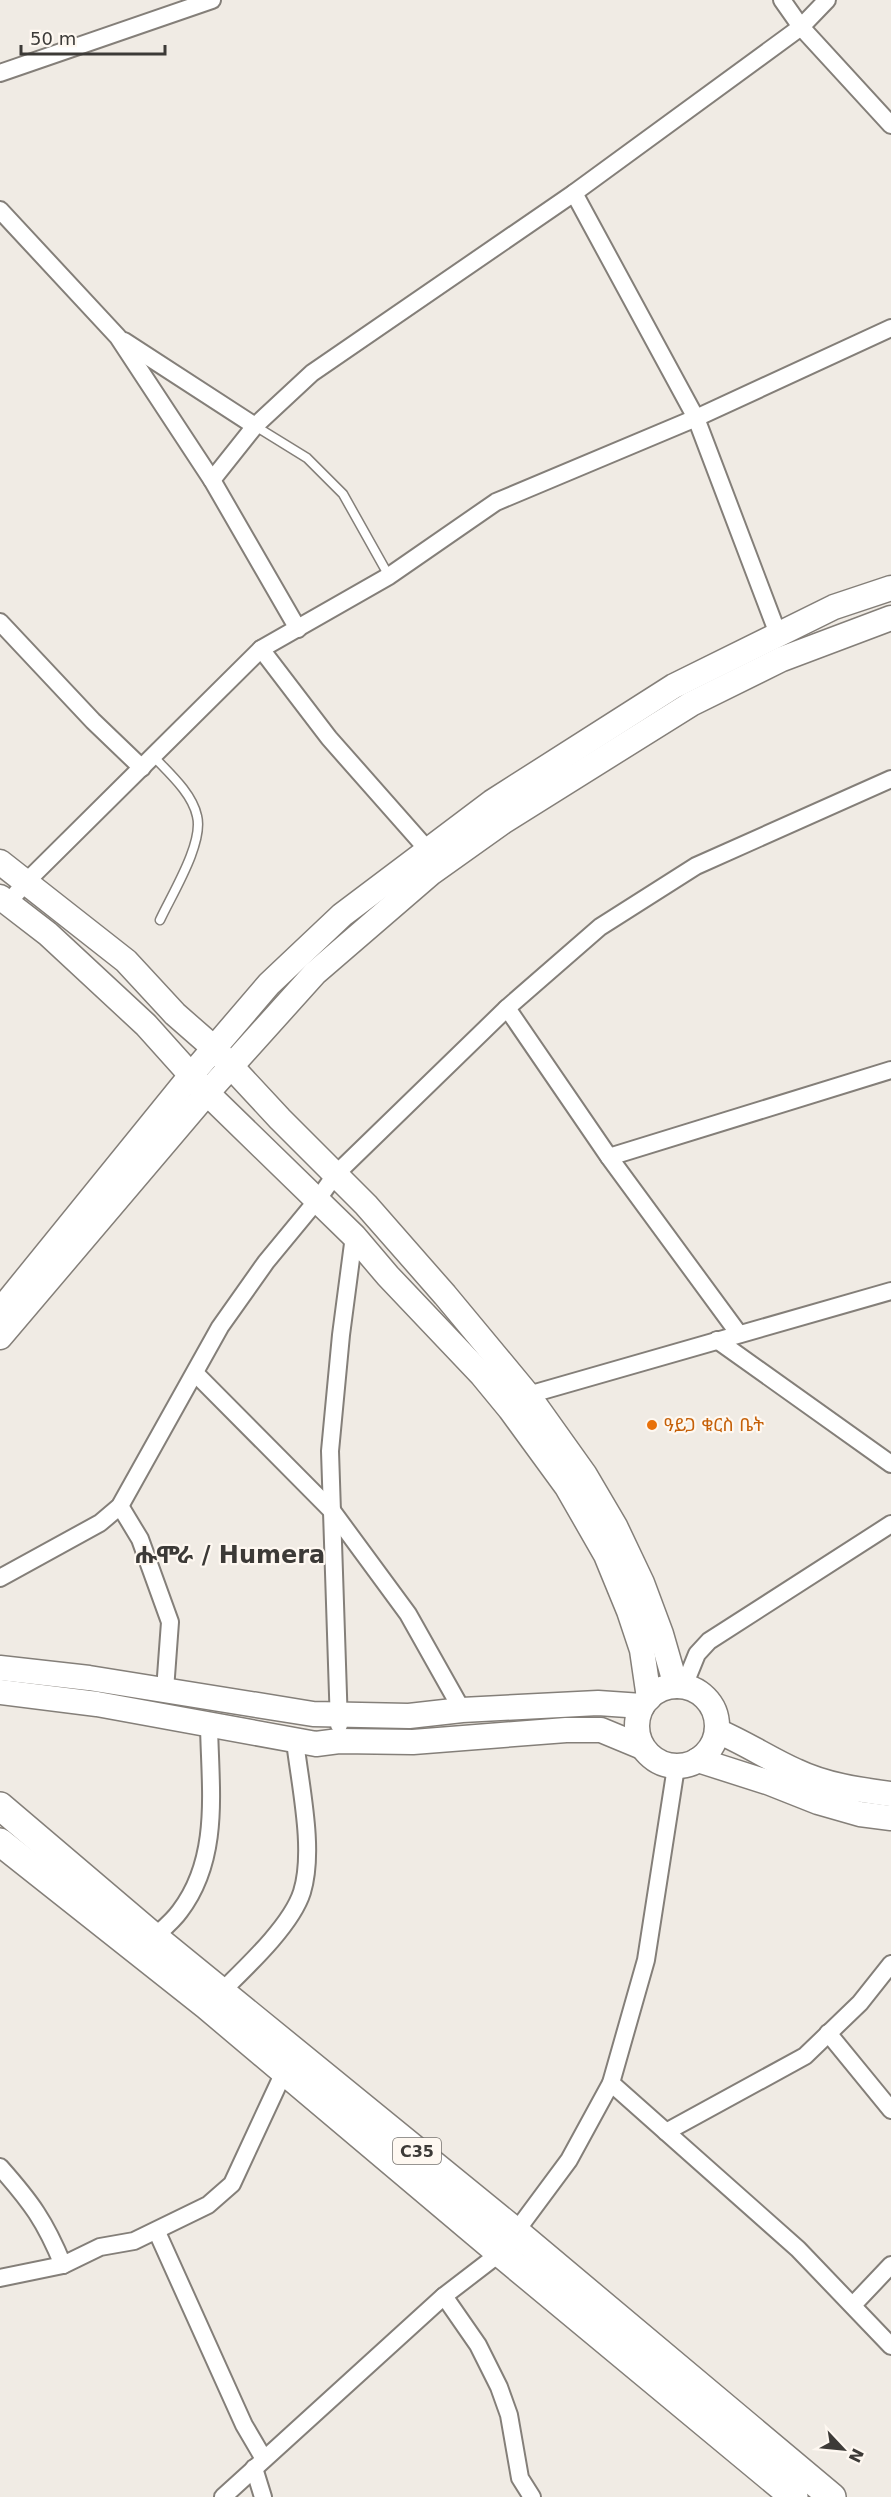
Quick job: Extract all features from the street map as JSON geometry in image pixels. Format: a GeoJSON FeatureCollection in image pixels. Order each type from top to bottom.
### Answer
{"type":"FeatureCollection","features":[{"type":"Feature","properties":{"kind":"main road","name":"C35"},"geometry":{"type":"LineString","coordinates":[[0,1806],[154,1937],[284,2072],[500,2253],[832,2497]]}},
{"type":"Feature","properties":{"kind":"main road","name":"C35"},"geometry":{"type":"LineString","coordinates":[[2,1846],[214,1998],[516,2232],[794,2497]]}},
{"type":"Feature","properties":{"kind":"street"},"geometry":{"type":"LineString","coordinates":[[0,73],[212,0]]}},
{"type":"Feature","properties":{"kind":"street"},"geometry":{"type":"LineString","coordinates":[[782,0],[801,27],[891,124]]}},
{"type":"Feature","properties":{"kind":"street"},"geometry":{"type":"LineString","coordinates":[[212,480],[255,426],[312,373],[574,193],[801,27],[827,0]]}},
{"type":"Feature","properties":{"kind":"street"},"geometry":{"type":"LineString","coordinates":[[574,193],[696,418],[778,633]]}},
{"type":"Feature","properties":{"kind":"street"},"geometry":{"type":"LineString","coordinates":[[0,210],[118,337],[212,480],[298,629]]}},
{"type":"Feature","properties":{"kind":"street"},"geometry":{"type":"LineString","coordinates":[[680,1686],[646,1593],[615,1526],[585,1475],[519,1402],[482,1375],[388,1276],[354,1236],[207,1093],[146,1025],[48,934],[3,899],[14,873],[148,762],[261,649],[389,576],[496,502],[696,418],[891,328]]}},
{"type":"Feature","properties":{"kind":"street"},"geometry":{"type":"LineString","coordinates":[[118,337],[255,426]]}},
{"type":"Feature","properties":{"kind":"street"},"geometry":{"type":"LineString","coordinates":[[0,1337],[14,1304],[192,1074],[223,1057],[315,973],[431,873],[504,821],[674,686],[834,607],[891,588]]}},
{"type":"Feature","properties":{"kind":"street"},"geometry":{"type":"LineString","coordinates":[[14,1304],[207,1093],[223,1057],[268,984],[342,915],[492,802],[782,659],[891,618]]}},
{"type":"Feature","properties":{"kind":"street"},"geometry":{"type":"LineString","coordinates":[[0,622],[93,721],[148,762]]}},
{"type":"Feature","properties":{"kind":"street"},"geometry":{"type":"LineString","coordinates":[[261,649],[329,738],[427,849]]}},
{"type":"Feature","properties":{"kind":"street"},"geometry":{"type":"LineString","coordinates":[[0,1578],[100,1523],[120,1506],[220,1327],[266,1262],[335,1175],[507,1008],[600,927],[696,866],[891,779]]}},
{"type":"Feature","properties":{"kind":"street"},"geometry":{"type":"LineString","coordinates":[[14,873],[126,961],[176,1014],[223,1057],[366,1205],[445,1294],[519,1402],[606,1555],[642,1650],[646,1702]]}},
{"type":"Feature","properties":{"kind":"street"},"geometry":{"type":"LineString","coordinates":[[507,1008],[609,1157],[739,1334]]}},
{"type":"Feature","properties":{"kind":"street"},"geometry":{"type":"LineString","coordinates":[[609,1157],[891,1070]]}},
{"type":"Feature","properties":{"kind":"street"},"geometry":{"type":"LineString","coordinates":[[339,1741],[340,1715],[330,1451],[341,1335],[354,1236]]}},
{"type":"Feature","properties":{"kind":"street"},"geometry":{"type":"LineString","coordinates":[[519,1402],[717,1340],[891,1292]]}},
{"type":"Feature","properties":{"kind":"street"},"geometry":{"type":"LineString","coordinates":[[717,1340],[891,1464]]}},
{"type":"Feature","properties":{"kind":"street"},"geometry":{"type":"LineString","coordinates":[[195,1373],[333,1512],[408,1614],[462,1710]]}},
{"type":"Feature","properties":{"kind":"street"},"geometry":{"type":"LineString","coordinates":[[120,1506],[141,1539],[170,1622],[165,1690]]}},
{"type":"Feature","properties":{"kind":"street"},"geometry":{"type":"LineString","coordinates":[[680,1686],[697,1654],[710,1641],[891,1524]]}},
{"type":"Feature","properties":{"kind":"street"},"geometry":{"type":"LineString","coordinates":[[0,1668],[89,1678],[313,1714],[409,1716],[462,1710],[646,1702]]}},
{"type":"Feature","properties":{"kind":"street"},"geometry":{"type":"LineString","coordinates":[[223,2497],[444,2296],[500,2253],[569,2160],[611,2083],[646,1960],[687,1764],[707,1753],[714,1743],[717,1731],[716,1718],[709,1702],[695,1690],[680,1686],[666,1687],[646,1702],[638,1719],[637,1734],[642,1747]]}},
{"type":"Feature","properties":{"kind":"street"},"geometry":{"type":"LineString","coordinates":[[0,1692],[74,1700],[316,1744],[339,1741],[413,1742],[566,1730],[601,1730],[642,1747],[657,1761],[687,1764],[770,1783],[818,1802],[860,1814],[891,1818]]}},
{"type":"Feature","properties":{"kind":"street"},"geometry":{"type":"LineString","coordinates":[[154,1937],[188,1901],[206,1862],[210,1839],[209,1725]]}},
{"type":"Feature","properties":{"kind":"street"},"geometry":{"type":"LineString","coordinates":[[717,1731],[736,1738],[798,1772],[826,1782],[891,1794]]}},
{"type":"Feature","properties":{"kind":"street"},"geometry":{"type":"LineString","coordinates":[[214,1998],[278,1933],[292,1914],[302,1893],[307,1872],[308,1851],[295,1741]]}},
{"type":"Feature","properties":{"kind":"street"},"geometry":{"type":"LineString","coordinates":[[666,2132],[804,2055],[860,2003],[891,1964]]}},
{"type":"Feature","properties":{"kind":"street"},"geometry":{"type":"LineString","coordinates":[[828,2033],[891,2110]]}},
{"type":"Feature","properties":{"kind":"street"},"geometry":{"type":"LineString","coordinates":[[0,2278],[63,2265],[100,2247],[134,2241],[198,2211],[232,2184],[284,2072]]}},
{"type":"Feature","properties":{"kind":"street"},"geometry":{"type":"LineString","coordinates":[[611,2083],[798,2249],[891,2346]]}},
{"type":"Feature","properties":{"kind":"street"},"geometry":{"type":"LineString","coordinates":[[0,2167],[38,2212],[63,2265]]}},
{"type":"Feature","properties":{"kind":"street"},"geometry":{"type":"LineString","coordinates":[[157,2232],[244,2425],[259,2464],[263,2497]]}},
{"type":"Feature","properties":{"kind":"street"},"geometry":{"type":"LineString","coordinates":[[853,2305],[891,2265]]}},
{"type":"Feature","properties":{"kind":"street"},"geometry":{"type":"LineString","coordinates":[[444,2296],[478,2345],[499,2387],[509,2415],[520,2478],[532,2497]]}},
{"type":"Feature","properties":{"kind":"lane"},"geometry":{"type":"LineString","coordinates":[[255,426],[307,458],[343,494],[389,576]]}},
{"type":"Feature","properties":{"kind":"lane"},"geometry":{"type":"LineString","coordinates":[[148,762],[181,786],[197,814],[198,828],[195,843],[160,920]]}},
{"type":"Feature","properties":{"kind":"place","name":"ዓይጋ ቁርስ ቤት"},"geometry":{"type":"Point","coordinates":[652,1425]}},
{"type":"Feature","properties":{"kind":"district","name":"ሑሞራ / Humera"},"geometry":{"type":"Point","coordinates":[230,1555]}}]}
